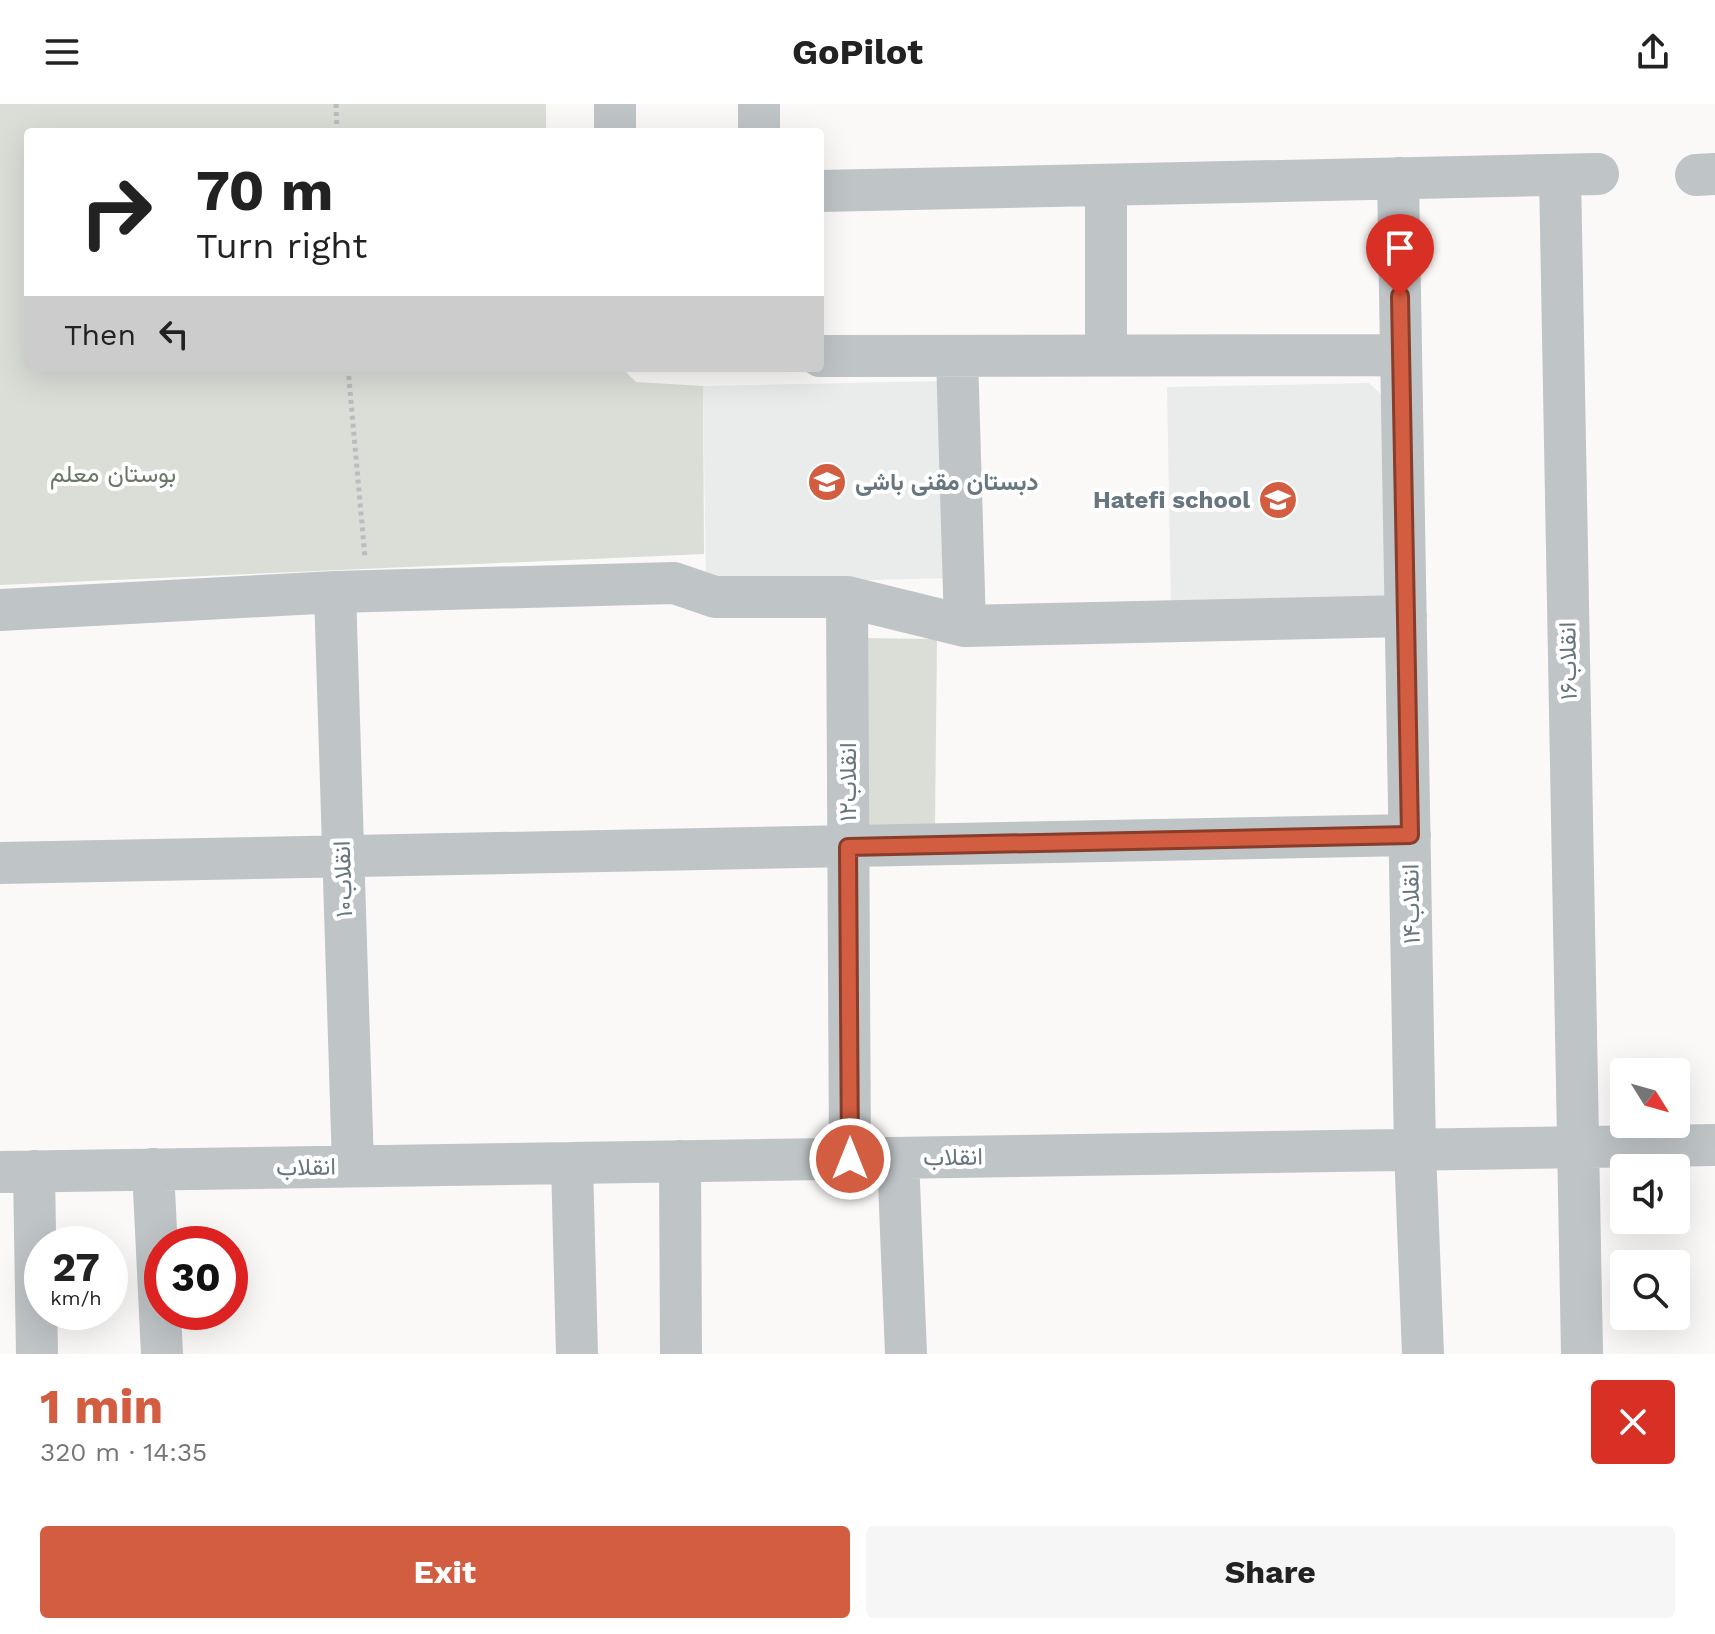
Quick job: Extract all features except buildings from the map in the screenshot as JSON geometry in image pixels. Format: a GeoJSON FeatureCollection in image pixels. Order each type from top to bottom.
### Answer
{"type":"FeatureCollection","features":[{"type":"Feature","properties":{"kind":"street"},"geometry":{"type":"LineString","coordinates":[[615,104],[615,128]]}},
{"type":"Feature","properties":{"kind":"street"},"geometry":{"type":"LineString","coordinates":[[759,104],[759,128]]}},
{"type":"Feature","properties":{"kind":"street","name":"انقلاب۱۶"},"geometry":{"type":"LineString","coordinates":[[1398,178],[1579,174],[1577,1147],[1582,1354]]}},
{"type":"Feature","properties":{"kind":"street"},"geometry":{"type":"LineString","coordinates":[[824,191],[1398,178]]}},
{"type":"Feature","properties":{"kind":"street","name":"انقلاب۱۴"},"geometry":{"type":"LineString","coordinates":[[1398,178],[1415,1150],[1423,1354]]}},
{"type":"Feature","properties":{"kind":"street"},"geometry":{"type":"LineString","coordinates":[[1106,185],[1106,355]]}},
{"type":"Feature","properties":{"kind":"street"},"geometry":{"type":"LineString","coordinates":[[824,356],[1401,355]]}},
{"type":"Feature","properties":{"kind":"street"},"geometry":{"type":"LineString","coordinates":[[957,356],[965,626]]}},
{"type":"Feature","properties":{"kind":"street"},"geometry":{"type":"LineString","coordinates":[[0,610],[352,592],[674,583],[715,597],[847,597],[965,626],[1406,616]]}},
{"type":"Feature","properties":{"kind":"street","name":"انقلاب۱۰"},"geometry":{"type":"LineString","coordinates":[[352,592],[342,857],[353,1166]]}},
{"type":"Feature","properties":{"kind":"street","name":"انقلاب۱۲"},"geometry":{"type":"LineString","coordinates":[[847,597],[850,1159]]}},
{"type":"Feature","properties":{"kind":"street"},"geometry":{"type":"LineString","coordinates":[[0,863],[1410,835]]}},
{"type":"Feature","properties":{"kind":"street","name":"انقلاب"},"geometry":{"type":"LineString","coordinates":[[17,1171],[1715,1145]]}},
{"type":"Feature","properties":{"kind":"street"},"geometry":{"type":"LineString","coordinates":[[898,1158],[906,1354]]}},
{"type":"Feature","properties":{"kind":"street"},"geometry":{"type":"LineString","coordinates":[[680,1161],[681,1354]]}},
{"type":"Feature","properties":{"kind":"street"},"geometry":{"type":"LineString","coordinates":[[572,1163],[577,1354]]}},
{"type":"Feature","properties":{"kind":"street"},"geometry":{"type":"LineString","coordinates":[[153,1169],[162,1354]]}},
{"type":"Feature","properties":{"kind":"street"},"geometry":{"type":"LineString","coordinates":[[17,1171],[37,1354]]}},
{"type":"Feature","properties":{"kind":"path"},"geometry":{"type":"LineString","coordinates":[[336,104],[337,128]]}},
{"type":"Feature","properties":{"kind":"path"},"geometry":{"type":"LineString","coordinates":[[348,372],[352,592]]}},
{"type":"Feature","properties":{"kind":"shaded area","name":"دبستان مقنی باشی"},"geometry":{"type":"Polygon","coordinates":[[[949,381],[952,578],[706,584],[703,386],[949,381]]]}},
{"type":"Feature","properties":{"kind":"shaded area","name":"Hatefi school"},"geometry":{"type":"Polygon","coordinates":[[[1369,383],[1385,398],[1389,602],[1171,607],[1167,387],[1369,383]]]}},
{"type":"Feature","properties":{"kind":"green space","name":"بوستان معلم"},"geometry":{"type":"Polygon","coordinates":[[[0,104],[546,104],[546,128],[24,128],[24,372],[626,372],[636,382],[703,386],[704,554],[0,585],[0,104]]]}},
{"type":"Feature","properties":{"kind":"green space"},"geometry":{"type":"Polygon","coordinates":[[[859,638],[937,639],[935,825],[858,828],[859,638]]]}},
{"type":"Feature","properties":{"kind":"place","name":"دبستان مقنی باشی"},"geometry":{"type":"Point","coordinates":[827,482]}},
{"type":"Feature","properties":{"kind":"place","name":"Hatefi school"},"geometry":{"type":"Point","coordinates":[1278,500]}},
{"type":"Feature","properties":{"kind":"route"},"geometry":{"type":"LineString","coordinates":[[850,1159],[848,847],[1410,835],[1400,296]]}}]}
